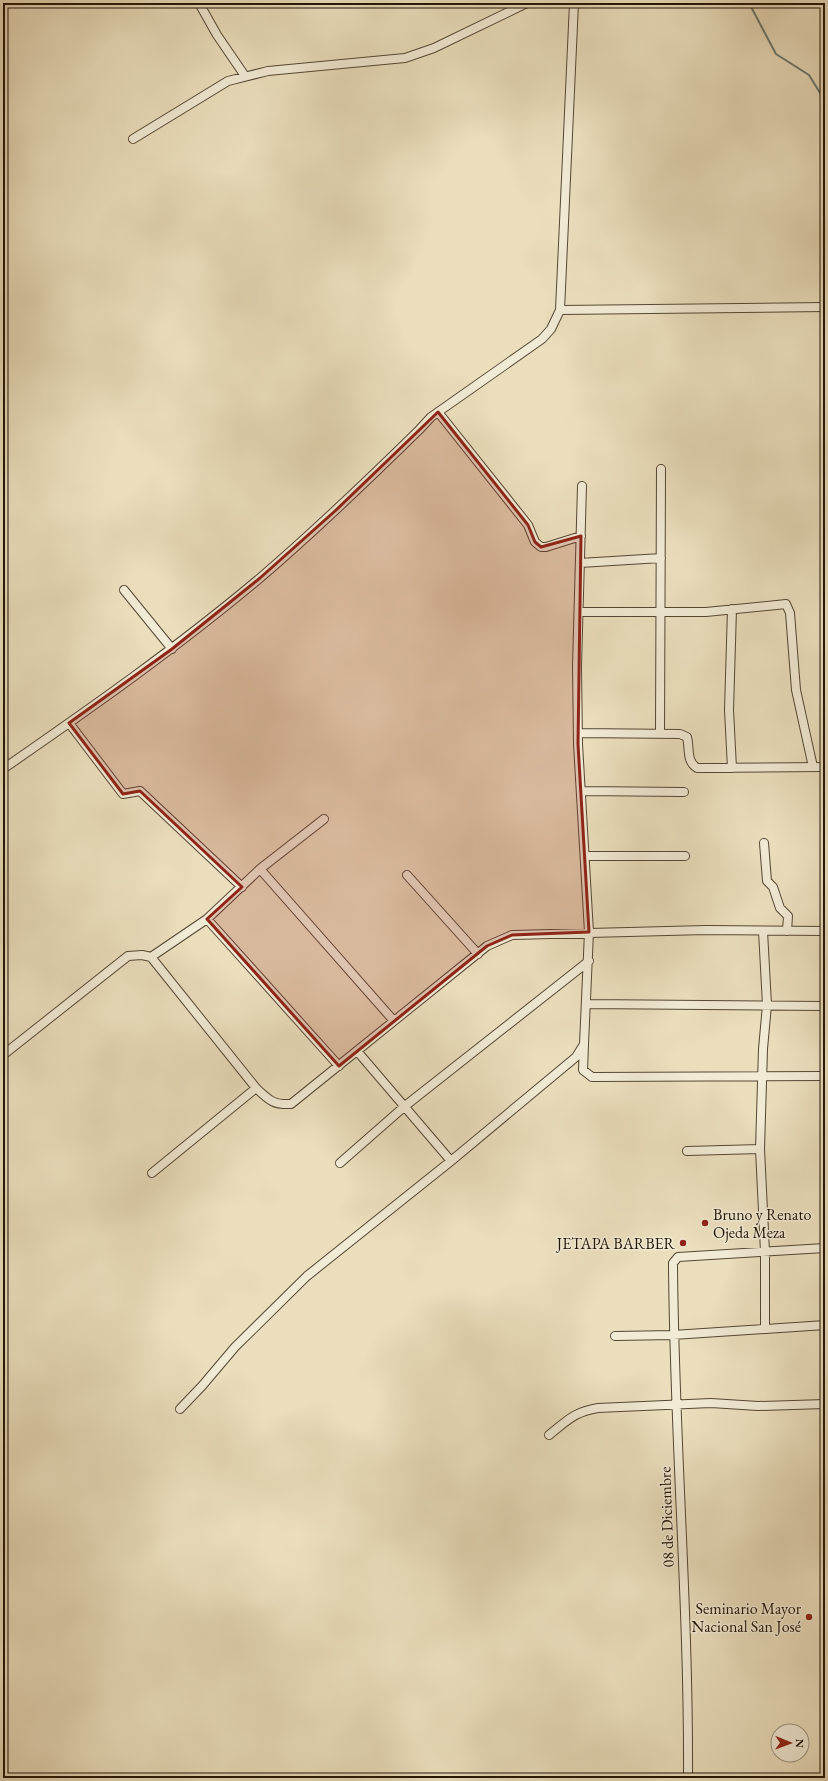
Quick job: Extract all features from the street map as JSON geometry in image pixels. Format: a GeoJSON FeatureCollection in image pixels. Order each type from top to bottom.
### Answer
{"type":"FeatureCollection","features":[{"type":"Feature","properties":{"kind":"street"},"geometry":{"type":"LineString","coordinates":[[199,3],[217,34],[246,76]]}},
{"type":"Feature","properties":{"kind":"street"},"geometry":{"type":"LineString","coordinates":[[133,139],[228,81],[268,71],[405,58],[434,48],[527,3]]}},
{"type":"Feature","properties":{"kind":"street"},"geometry":{"type":"LineString","coordinates":[[3,769],[172,649],[260,578],[323,522],[438,412],[542,339],[551,329],[560,310],[574,3]]}},
{"type":"Feature","properties":{"kind":"street"},"geometry":{"type":"LineString","coordinates":[[560,310],[825,307]]}},
{"type":"Feature","properties":{"kind":"street"},"geometry":{"type":"LineString","coordinates":[[438,412],[528,525],[535,542],[541,547],[546,547],[581,536]]}},
{"type":"Feature","properties":{"kind":"street"},"geometry":{"type":"LineString","coordinates":[[660,734],[661,469]]}},
{"type":"Feature","properties":{"kind":"street"},"geometry":{"type":"LineString","coordinates":[[582,486],[578,732],[589,932],[589,961],[583,1070],[592,1078],[825,1076]]}},
{"type":"Feature","properties":{"kind":"street"},"geometry":{"type":"LineString","coordinates":[[580,563],[661,558]]}},
{"type":"Feature","properties":{"kind":"street"},"geometry":{"type":"LineString","coordinates":[[124,590],[172,649]]}},
{"type":"Feature","properties":{"kind":"street"},"geometry":{"type":"LineString","coordinates":[[579,612],[706,612],[786,604],[790,613],[796,690],[813,767]]}},
{"type":"Feature","properties":{"kind":"street"},"geometry":{"type":"LineString","coordinates":[[732,609],[729,710],[732,768]]}},
{"type":"Feature","properties":{"kind":"street"},"geometry":{"type":"LineString","coordinates":[[69,723],[123,794],[140,791],[242,887]]}},
{"type":"Feature","properties":{"kind":"street"},"geometry":{"type":"LineString","coordinates":[[578,732],[680,734],[687,737],[689,757],[692,764],[698,768],[825,767]]}},
{"type":"Feature","properties":{"kind":"street"},"geometry":{"type":"LineString","coordinates":[[582,791],[684,792]]}},
{"type":"Feature","properties":{"kind":"street"},"geometry":{"type":"LineString","coordinates":[[151,957],[207,919],[260,869],[324,819]]}},
{"type":"Feature","properties":{"kind":"street"},"geometry":{"type":"LineString","coordinates":[[764,844],[767,881],[773,887],[780,908],[788,916],[787,931]]}},
{"type":"Feature","properties":{"kind":"street"},"geometry":{"type":"LineString","coordinates":[[585,856],[685,856]]}},
{"type":"Feature","properties":{"kind":"street"},"geometry":{"type":"LineString","coordinates":[[260,869],[394,1021]]}},
{"type":"Feature","properties":{"kind":"street"},"geometry":{"type":"LineString","coordinates":[[407,875],[478,954]]}},
{"type":"Feature","properties":{"kind":"street"},"geometry":{"type":"LineString","coordinates":[[207,919],[339,1066]]}},
{"type":"Feature","properties":{"kind":"street"},"geometry":{"type":"LineString","coordinates":[[763,930],[767,1006],[762,1076],[760,1149],[766,1252],[765,1328]]}},
{"type":"Feature","properties":{"kind":"street"},"geometry":{"type":"LineString","coordinates":[[3,1054],[128,956],[142,955],[151,957],[256,1088],[269,1101],[278,1105],[291,1104],[487,946],[512,935],[589,932],[763,930],[825,932]]}},
{"type":"Feature","properties":{"kind":"street"},"geometry":{"type":"LineString","coordinates":[[340,1163],[405,1106],[589,961]]}},
{"type":"Feature","properties":{"kind":"street"},"geometry":{"type":"LineString","coordinates":[[586,1004],[825,1006]]}},
{"type":"Feature","properties":{"kind":"street"},"geometry":{"type":"LineString","coordinates":[[180,1409],[235,1347],[285,1296],[307,1276],[451,1161],[576,1057],[584,1044]]}},
{"type":"Feature","properties":{"kind":"street"},"geometry":{"type":"LineString","coordinates":[[357,1051],[451,1161]]}},
{"type":"Feature","properties":{"kind":"street"},"geometry":{"type":"LineString","coordinates":[[152,1173],[256,1088]]}},
{"type":"Feature","properties":{"kind":"street"},"geometry":{"type":"LineString","coordinates":[[687,1150],[760,1149]]}},
{"type":"Feature","properties":{"kind":"street"},"geometry":{"type":"LineString","coordinates":[[766,1252],[825,1248]]}},
{"type":"Feature","properties":{"kind":"street","name":"08 de Diciembre"},"geometry":{"type":"LineString","coordinates":[[688,1778],[688,1714],[673,1335],[673,1263],[678,1257],[766,1252]]}},
{"type":"Feature","properties":{"kind":"street"},"geometry":{"type":"LineString","coordinates":[[616,1336],[673,1335],[825,1325]]}},
{"type":"Feature","properties":{"kind":"street"},"geometry":{"type":"LineString","coordinates":[[549,1434],[583,1410],[711,1403],[758,1406],[825,1404]]}},
{"type":"Feature","properties":{"kind":"highlighted area"},"geometry":{"type":"Polygon","coordinates":[[[438,412],[528,525],[535,542],[541,547],[581,536],[578,744],[589,932],[512,935],[487,946],[339,1066],[207,919],[242,887],[140,791],[123,794],[69,723],[172,649],[260,578],[335,511],[438,412]]]}},
{"type":"Feature","properties":{"kind":"waterway"},"geometry":{"type":"LineString","coordinates":[[749,3],[776,54],[809,75],[825,101]]}},
{"type":"Feature","properties":{"kind":"place","name":"Bruno y Renato Ojeda Meza"},"geometry":{"type":"Point","coordinates":[705,1223]}},
{"type":"Feature","properties":{"kind":"place","name":"JETAPA BARBER"},"geometry":{"type":"Point","coordinates":[683,1243]}},
{"type":"Feature","properties":{"kind":"place","name":"Seminario Mayor Nacional San José"},"geometry":{"type":"Point","coordinates":[809,1617]}}]}
